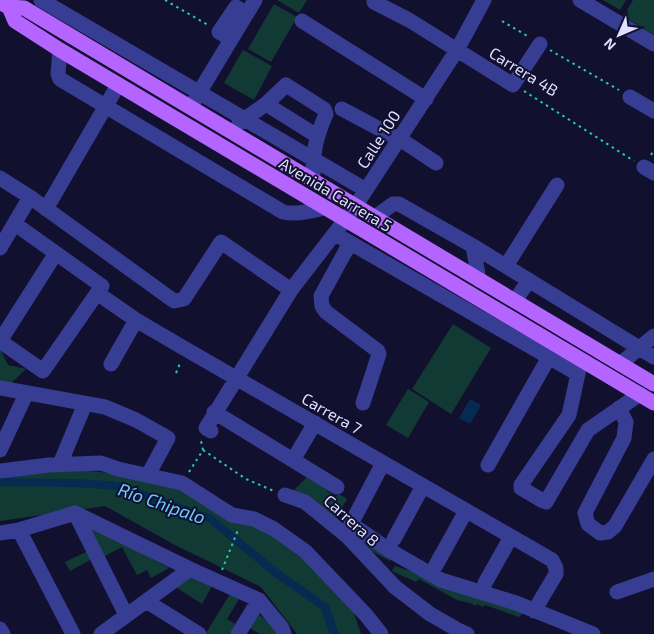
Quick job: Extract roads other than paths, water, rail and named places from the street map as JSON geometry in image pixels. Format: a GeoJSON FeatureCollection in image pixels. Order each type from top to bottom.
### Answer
{"type":"FeatureCollection","features":[{"type":"Feature","properties":{"kind":"main road","name":"Avenida Carrera 5"},"geometry":{"type":"LineString","coordinates":[[4,5],[27,4],[190,106],[654,384]]}},
{"type":"Feature","properties":{"kind":"main road","name":"Avenida Carrera 5"},"geometry":{"type":"LineString","coordinates":[[4,5],[15,21],[60,50],[346,220],[552,351],[580,367],[640,394],[654,403]]}},
{"type":"Feature","properties":{"kind":"street"},"geometry":{"type":"LineString","coordinates":[[41,0],[366,190]]}},
{"type":"Feature","properties":{"kind":"street"},"geometry":{"type":"LineString","coordinates":[[190,106],[225,35],[241,11],[256,0]]}},
{"type":"Feature","properties":{"kind":"street","name":"Calle 100"},"geometry":{"type":"LineString","coordinates":[[214,412],[291,290],[356,206],[457,50],[484,0]]}},
{"type":"Feature","properties":{"kind":"street"},"geometry":{"type":"LineString","coordinates":[[580,0],[654,44]]}},
{"type":"Feature","properties":{"kind":"street","name":"Carrera 4B"},"geometry":{"type":"LineString","coordinates":[[381,2],[513,85],[540,44]]}},
{"type":"Feature","properties":{"kind":"street"},"geometry":{"type":"LineString","coordinates":[[302,21],[426,99]]}},
{"type":"Feature","properties":{"kind":"street"},"geometry":{"type":"LineString","coordinates":[[60,50],[58,74],[60,79],[106,108],[283,212],[306,212],[324,208]]}},
{"type":"Feature","properties":{"kind":"street"},"geometry":{"type":"LineString","coordinates":[[46,209],[118,85]]}},
{"type":"Feature","properties":{"kind":"street"},"geometry":{"type":"LineString","coordinates":[[230,130],[266,104],[286,85],[324,109],[326,114],[317,136],[312,159],[313,180]]}},
{"type":"Feature","properties":{"kind":"street"},"geometry":{"type":"LineString","coordinates":[[630,97],[654,111]]}},
{"type":"Feature","properties":{"kind":"street"},"geometry":{"type":"LineString","coordinates":[[266,104],[317,136]]}},
{"type":"Feature","properties":{"kind":"street"},"geometry":{"type":"LineString","coordinates":[[342,109],[398,139],[436,163]]}},
{"type":"Feature","properties":{"kind":"street"},"geometry":{"type":"LineString","coordinates":[[0,178],[30,197],[174,301],[184,299],[220,242],[291,290]]}},
{"type":"Feature","properties":{"kind":"street"},"geometry":{"type":"LineString","coordinates":[[506,266],[557,185]]}},
{"type":"Feature","properties":{"kind":"street"},"geometry":{"type":"LineString","coordinates":[[0,248],[30,197]]}},
{"type":"Feature","properties":{"kind":"street"},"geometry":{"type":"LineString","coordinates":[[375,217],[393,204],[399,204],[473,246],[654,357]]}},
{"type":"Feature","properties":{"kind":"street","name":"Carrera 7"},"geometry":{"type":"LineString","coordinates":[[15,224],[56,253],[136,320],[552,560],[556,568],[556,574],[534,611]]}},
{"type":"Feature","properties":{"kind":"street"},"geometry":{"type":"LineString","coordinates":[[335,234],[552,351],[488,466]]}},
{"type":"Feature","properties":{"kind":"street"},"geometry":{"type":"LineString","coordinates":[[350,243],[321,296],[322,306],[326,312],[378,350],[379,354],[363,403]]}},
{"type":"Feature","properties":{"kind":"street"},"geometry":{"type":"LineString","coordinates":[[473,246],[479,280]]}},
{"type":"Feature","properties":{"kind":"street"},"geometry":{"type":"LineString","coordinates":[[56,253],[0,341],[43,371],[99,289]]}},
{"type":"Feature","properties":{"kind":"street"},"geometry":{"type":"LineString","coordinates":[[515,301],[528,280]]}},
{"type":"Feature","properties":{"kind":"street"},"geometry":{"type":"LineString","coordinates":[[111,364],[136,320]]}},
{"type":"Feature","properties":{"kind":"street"},"geometry":{"type":"LineString","coordinates":[[620,364],[653,338]]}},
{"type":"Feature","properties":{"kind":"street"},"geometry":{"type":"LineString","coordinates":[[580,367],[571,409],[521,485],[521,488],[543,501],[546,502],[588,430],[640,394]]}},
{"type":"Feature","properties":{"kind":"street"},"geometry":{"type":"LineString","coordinates":[[0,388],[105,407],[136,420],[168,438],[148,474]]}},
{"type":"Feature","properties":{"kind":"street"},"geometry":{"type":"LineString","coordinates":[[0,450],[26,394]]}},
{"type":"Feature","properties":{"kind":"street"},"geometry":{"type":"LineString","coordinates":[[60,464],[85,404]]}},
{"type":"Feature","properties":{"kind":"street"},"geometry":{"type":"LineString","coordinates":[[619,408],[626,422],[624,438],[585,513],[585,519],[588,524],[600,533],[608,532],[615,526],[654,459]]}},
{"type":"Feature","properties":{"kind":"street"},"geometry":{"type":"LineString","coordinates":[[211,431],[206,428],[214,412],[337,487]]}},
{"type":"Feature","properties":{"kind":"street"},"geometry":{"type":"LineString","coordinates":[[293,460],[315,423]]}},
{"type":"Feature","properties":{"kind":"street"},"geometry":{"type":"LineString","coordinates":[[555,436],[576,450]]}},
{"type":"Feature","properties":{"kind":"street"},"geometry":{"type":"LineString","coordinates":[[0,471],[60,464],[101,463],[118,469],[148,474],[182,483],[232,515],[254,519],[274,529],[305,551],[366,615],[381,634]]}},
{"type":"Feature","properties":{"kind":"street"},"geometry":{"type":"LineString","coordinates":[[383,463],[350,524],[391,544],[441,580],[516,603],[593,634]]}},
{"type":"Feature","properties":{"kind":"street"},"geometry":{"type":"LineString","coordinates":[[381,571],[391,544],[423,486]]}},
{"type":"Feature","properties":{"kind":"street","name":"Carrera 8"},"geometry":{"type":"LineString","coordinates":[[285,495],[305,502],[348,537],[395,587],[430,614],[466,634]]}},
{"type":"Feature","properties":{"kind":"street"},"geometry":{"type":"LineString","coordinates":[[436,565],[466,511]]}},
{"type":"Feature","properties":{"kind":"street"},"geometry":{"type":"LineString","coordinates":[[76,513],[126,615]]}},
{"type":"Feature","properties":{"kind":"street"},"geometry":{"type":"LineString","coordinates":[[0,533],[19,530],[76,513],[190,569],[259,600],[282,628],[284,634]]}},
{"type":"Feature","properties":{"kind":"street"},"geometry":{"type":"LineString","coordinates":[[19,530],[73,634]]}},
{"type":"Feature","properties":{"kind":"street"},"geometry":{"type":"LineString","coordinates":[[485,584],[511,537]]}},
{"type":"Feature","properties":{"kind":"street"},"geometry":{"type":"LineString","coordinates":[[104,633],[190,569]]}},
{"type":"Feature","properties":{"kind":"street"},"geometry":{"type":"LineString","coordinates":[[618,592],[654,579]]}},
{"type":"Feature","properties":{"kind":"street"},"geometry":{"type":"LineString","coordinates":[[238,634],[259,600]]}},
{"type":"Feature","properties":{"kind":"street"},"geometry":{"type":"LineString","coordinates":[[146,601],[177,628],[199,634]]}},
{"type":"Feature","properties":{"kind":"street"},"geometry":{"type":"LineString","coordinates":[[0,628],[3,634]]}},
{"type":"Feature","properties":{"kind":"water"},"geometry":{"type":"Polygon","coordinates":[[[470,399],[481,405],[470,424],[459,418],[470,399]]]}},
{"type":"Feature","properties":{"kind":"water","name":"Río Chipalo"},"geometry":{"type":"Polygon","coordinates":[[[0,478],[78,479],[120,482],[212,515],[278,569],[329,605],[339,634],[330,634],[321,609],[273,576],[208,522],[116,490],[76,487],[0,486],[0,478]]]}}]}
